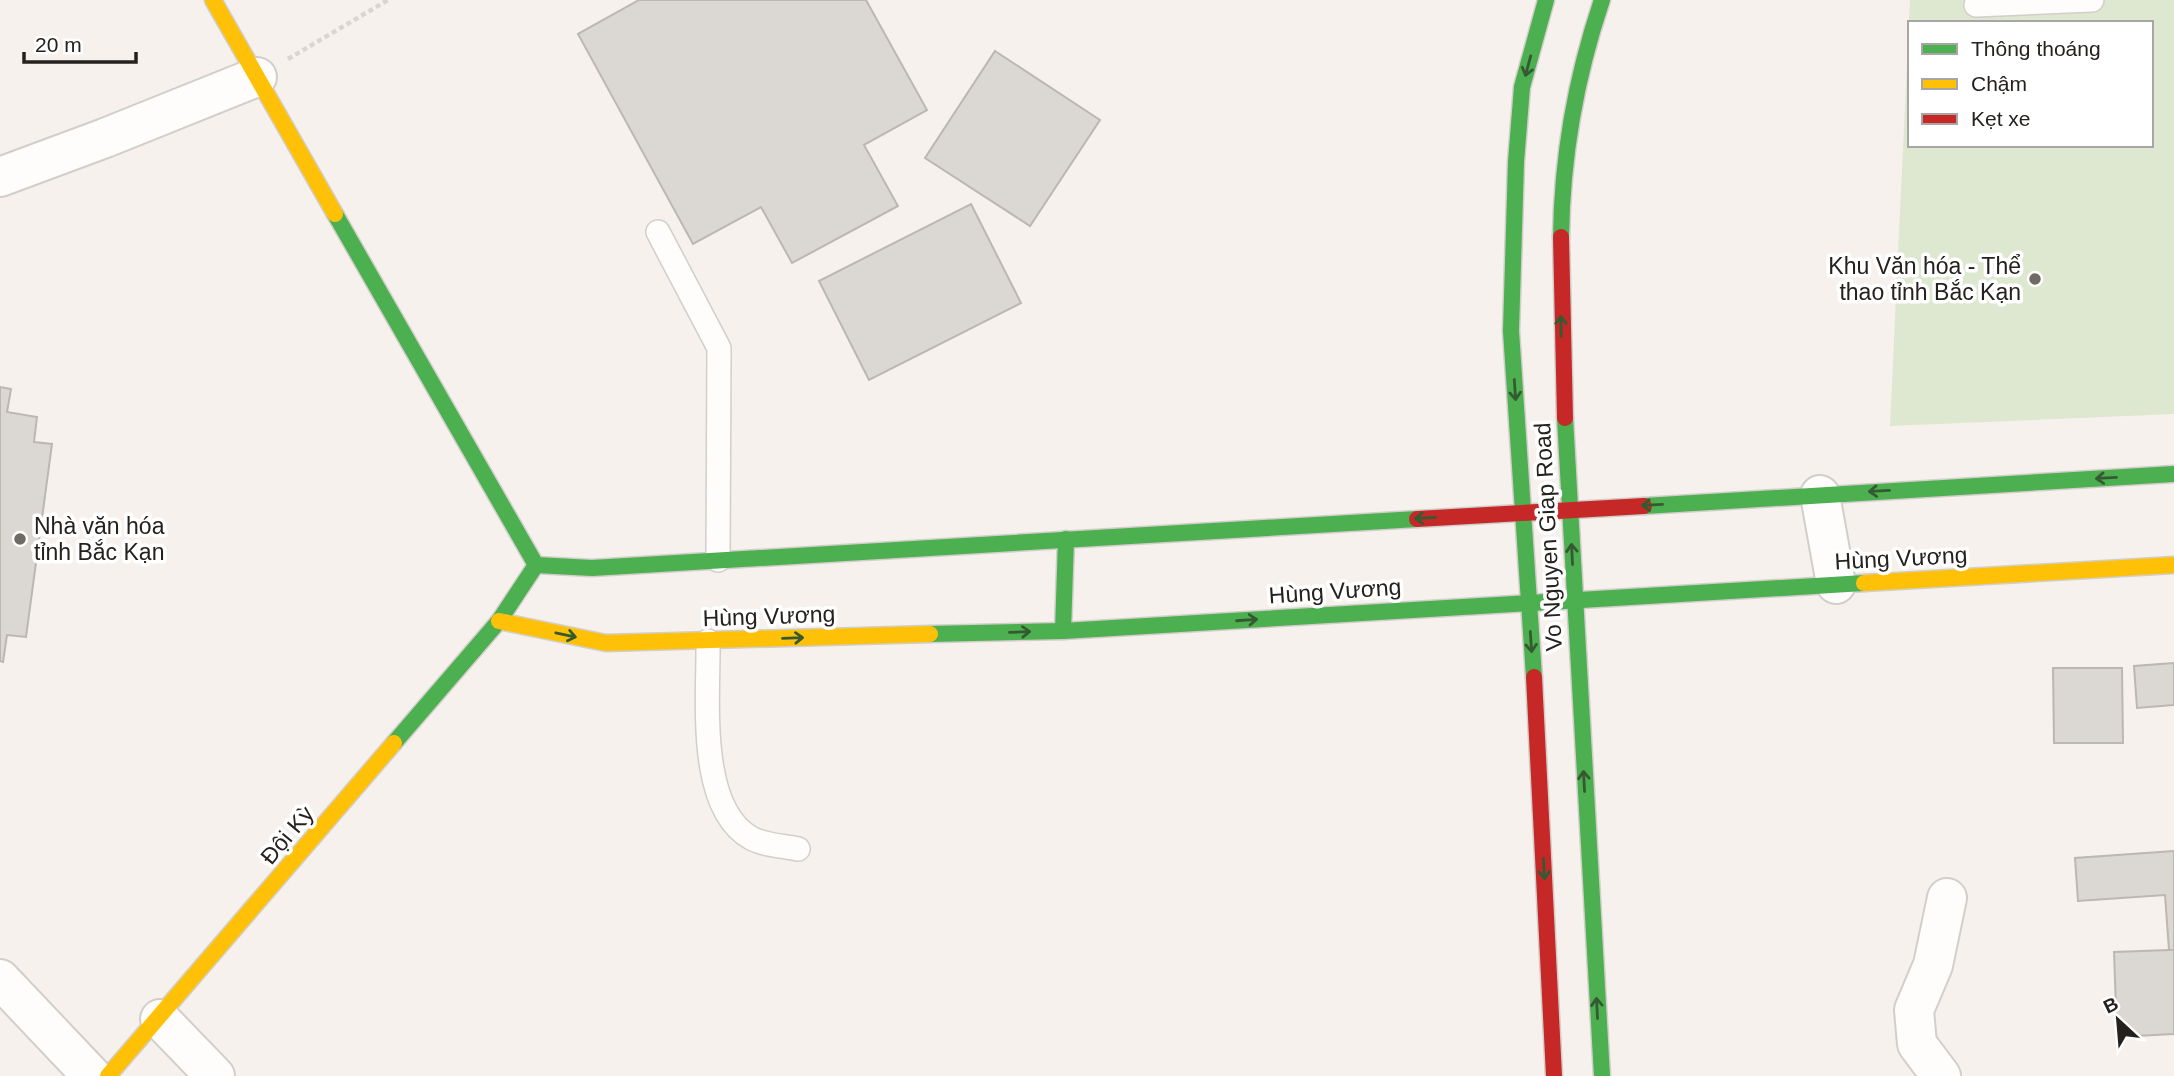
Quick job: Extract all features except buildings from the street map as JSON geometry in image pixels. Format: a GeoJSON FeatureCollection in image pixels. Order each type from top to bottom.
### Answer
{"type":"FeatureCollection","features":[{"type":"Feature","properties":{"kind":"street"},"geometry":{"type":"LineString","coordinates":[[213,0],[536,565],[592,568],[2174,474]]}},
{"type":"Feature","properties":{"kind":"street","name":"Vo Nguyen Giap Road"},"geometry":{"type":"LineString","coordinates":[[1546,0],[1522,87],[1516,162],[1511,331],[1554,1076]]}},
{"type":"Feature","properties":{"kind":"street","name":"Vo Nguyen Giap Road"},"geometry":{"type":"LineString","coordinates":[[1602,0],[1593,22],[1572,115],[1563,188],[1559,270],[1569,509],[1602,1076]]}},
{"type":"Feature","properties":{"kind":"street"},"geometry":{"type":"LineString","coordinates":[[0,177],[257,77]]}},
{"type":"Feature","properties":{"kind":"street"},"geometry":{"type":"LineString","coordinates":[[1820,495],[1836,584]]}},
{"type":"Feature","properties":{"kind":"street"},"geometry":{"type":"LineString","coordinates":[[1063,631],[1066,539]]}},
{"type":"Feature","properties":{"kind":"street","name":"Đội Kỳ"},"geometry":{"type":"LineString","coordinates":[[108,1076],[160,1019],[499,621],[536,565]]}},
{"type":"Feature","properties":{"kind":"street","name":"Hùng Vương"},"geometry":{"type":"LineString","coordinates":[[499,621],[606,643],[1063,631],[2174,565]]}},
{"type":"Feature","properties":{"kind":"street"},"geometry":{"type":"LineString","coordinates":[[1941,1076],[1917,1044],[1914,1010],[1933,965],[1947,898]]}},
{"type":"Feature","properties":{"kind":"street"},"geometry":{"type":"LineString","coordinates":[[0,979],[92,1076]]}},
{"type":"Feature","properties":{"kind":"street"},"geometry":{"type":"LineString","coordinates":[[160,1019],[215,1076]]}},
{"type":"Feature","properties":{"kind":"lane"},"geometry":{"type":"LineString","coordinates":[[1976,5],[2092,0]]}},
{"type":"Feature","properties":{"kind":"lane"},"geometry":{"type":"LineString","coordinates":[[658,232],[719,348],[718,560]]}},
{"type":"Feature","properties":{"kind":"lane"},"geometry":{"type":"LineString","coordinates":[[708,641],[711,761],[717,797],[735,827],[752,839],[798,849]]}},
{"type":"Feature","properties":{"kind":"path"},"geometry":{"type":"LineString","coordinates":[[257,77],[388,0]]}},
{"type":"Feature","properties":{"kind":"green space","name":"Khu Văn hóa - Thể thao tỉnh Bắc Kạn"},"geometry":{"type":"Polygon","coordinates":[[[1910,0],[2174,0],[2174,414],[1890,426],[1908,43],[1908,147],[2153,147],[2153,21],[1909,21],[1910,0]]]}},
{"type":"Feature","properties":{"kind":"traffic: fast"},"geometry":{"type":"LineString","coordinates":[[1534,677],[1511,331],[1516,162],[1522,87],[1546,0]]}},
{"type":"Feature","properties":{"kind":"traffic: fast"},"geometry":{"type":"LineString","coordinates":[[1561,237],[1564,176],[1572,117],[1602,0]]}},
{"type":"Feature","properties":{"kind":"traffic: fast"},"geometry":{"type":"LineString","coordinates":[[335,214],[536,565],[499,621],[394,743]]}},
{"type":"Feature","properties":{"kind":"traffic: fast"},"geometry":{"type":"LineString","coordinates":[[1565,418],[1602,1076]]}},
{"type":"Feature","properties":{"kind":"traffic: fast"},"geometry":{"type":"LineString","coordinates":[[1644,506],[2174,474]]}},
{"type":"Feature","properties":{"kind":"traffic: fast"},"geometry":{"type":"LineString","coordinates":[[536,565],[592,568],[1417,519]]}},
{"type":"Feature","properties":{"kind":"traffic: fast"},"geometry":{"type":"LineString","coordinates":[[1063,631],[1066,539]]}},
{"type":"Feature","properties":{"kind":"traffic: fast"},"geometry":{"type":"LineString","coordinates":[[930,634],[1063,631],[1864,583]]}},
{"type":"Feature","properties":{"kind":"traffic: slow"},"geometry":{"type":"LineString","coordinates":[[213,0],[335,214]]}},
{"type":"Feature","properties":{"kind":"traffic: slow"},"geometry":{"type":"LineString","coordinates":[[1864,583],[2174,565]]}},
{"type":"Feature","properties":{"kind":"traffic: slow"},"geometry":{"type":"LineString","coordinates":[[499,621],[606,643],[930,634]]}},
{"type":"Feature","properties":{"kind":"traffic: slow"},"geometry":{"type":"LineString","coordinates":[[108,1076],[394,743]]}},
{"type":"Feature","properties":{"kind":"traffic: jam"},"geometry":{"type":"LineString","coordinates":[[1561,237],[1565,418]]}},
{"type":"Feature","properties":{"kind":"traffic: jam"},"geometry":{"type":"LineString","coordinates":[[1417,519],[1644,506]]}},
{"type":"Feature","properties":{"kind":"traffic: jam"},"geometry":{"type":"LineString","coordinates":[[1534,677],[1554,1076]]}},
{"type":"Feature","properties":{"kind":"place","name":"Khu Văn hóa - Thể thao tỉnh Bắc Kạn"},"geometry":{"type":"Point","coordinates":[2035,279]}},
{"type":"Feature","properties":{"kind":"place","name":"Nhà văn hóa tỉnh Bắc Kạn"},"geometry":{"type":"Point","coordinates":[20,539]}}]}
